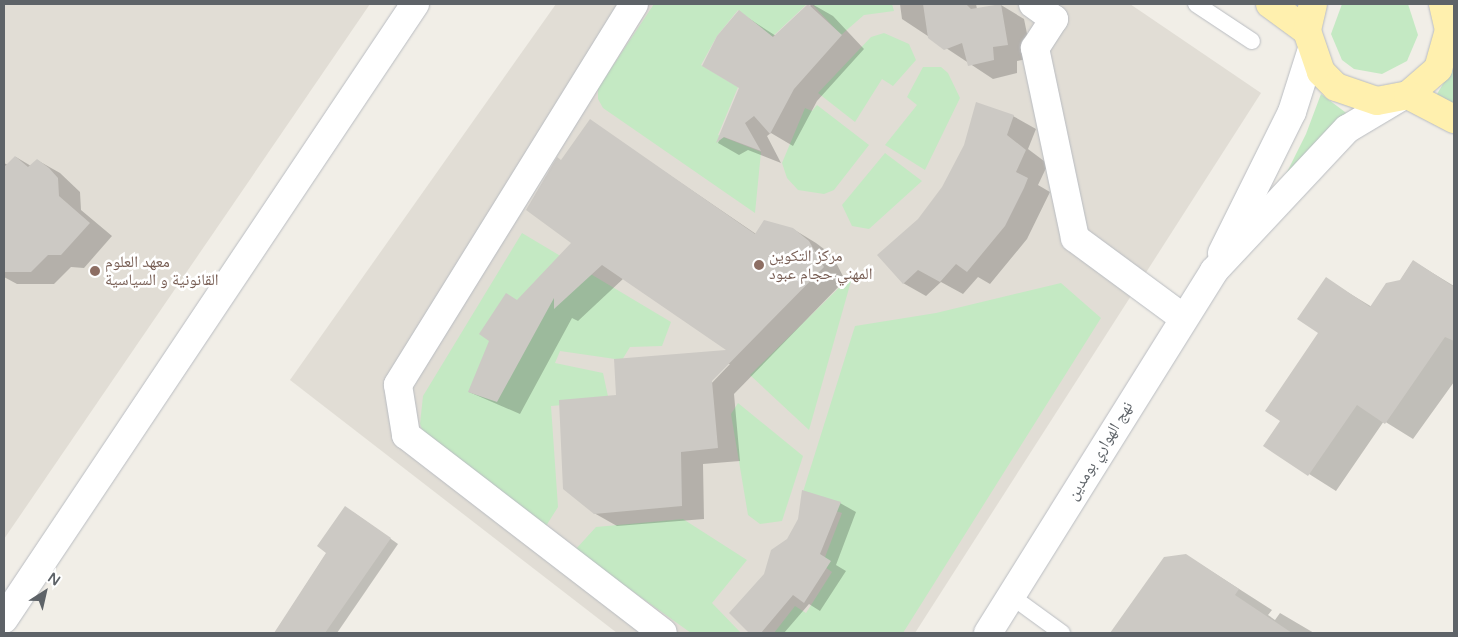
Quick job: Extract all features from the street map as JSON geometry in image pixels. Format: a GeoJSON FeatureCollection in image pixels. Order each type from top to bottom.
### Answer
{"type":"FeatureCollection","features":[{"type":"Feature","properties":{"kind":"main road"},"geometry":{"type":"LineString","coordinates":[[1270,4],[1309,41]]}},
{"type":"Feature","properties":{"kind":"main road"},"geometry":{"type":"LineString","coordinates":[[1313,4],[1309,41],[1320,72],[1336,87],[1377,101],[1403,96],[1438,69],[1448,18]]}},
{"type":"Feature","properties":{"kind":"main road"},"geometry":{"type":"LineString","coordinates":[[1403,96],[1454,119]]}},
{"type":"Feature","properties":{"kind":"street"},"geometry":{"type":"LineString","coordinates":[[4,619],[416,4]]}},
{"type":"Feature","properties":{"kind":"street"},"geometry":{"type":"LineString","coordinates":[[634,4],[398,385],[406,435],[663,633]]}},
{"type":"Feature","properties":{"kind":"street"},"geometry":{"type":"LineString","coordinates":[[1032,4],[1054,19],[1035,48],[1075,238],[1182,317]]}},
{"type":"Feature","properties":{"kind":"street"},"geometry":{"type":"LineString","coordinates":[[1214,271],[1292,112],[1309,41]]}},
{"type":"Feature","properties":{"kind":"street"},"geometry":{"type":"LineString","coordinates":[[1214,271],[1347,128],[1403,96]]}},
{"type":"Feature","properties":{"kind":"street","name":"نهج الهواري بومدين"},"geometry":{"type":"LineString","coordinates":[[988,633],[1182,317],[1214,271]]}},
{"type":"Feature","properties":{"kind":"lane"},"geometry":{"type":"LineString","coordinates":[[1196,4],[1252,41]]}},
{"type":"Feature","properties":{"kind":"lane"},"geometry":{"type":"LineString","coordinates":[[1011,596],[1062,633]]}},
{"type":"Feature","properties":{"kind":"shaded area","name":"معهد العلوم القانونية و السياسية"},"geometry":{"type":"Polygon","coordinates":[[[4,4],[370,4],[4,539],[4,4]]]}},
{"type":"Feature","properties":{"kind":"shaded area","name":"مركز التكوين المهني حجام عبود"},"geometry":{"type":"Polygon","coordinates":[[[556,4],[1130,4],[1261,93],[915,633],[617,633],[290,380],[556,4]]]}},
{"type":"Feature","properties":{"kind":"green space"},"geometry":{"type":"Polygon","coordinates":[[[654,4],[807,4],[772,37],[738,10],[717,36],[701,65],[738,87],[718,135],[761,152],[755,213],[603,108],[598,99],[598,88],[654,4]]]}},
{"type":"Feature","properties":{"kind":"green space"},"geometry":{"type":"Polygon","coordinates":[[[812,4],[892,4],[894,11],[864,15],[841,35],[812,4]]]}},
{"type":"Feature","properties":{"kind":"green space"},"geometry":{"type":"Polygon","coordinates":[[[1342,4],[1408,4],[1418,35],[1407,61],[1382,74],[1354,69],[1342,60],[1331,34],[1342,4]]]}},
{"type":"Feature","properties":{"kind":"green space"},"geometry":{"type":"Polygon","coordinates":[[[884,33],[909,44],[916,60],[893,86],[882,79],[855,122],[818,93],[871,37],[884,33]]]}},
{"type":"Feature","properties":{"kind":"green space"},"geometry":{"type":"Polygon","coordinates":[[[923,67],[941,67],[948,73],[960,98],[925,170],[885,145],[917,105],[907,97],[923,67]]]}},
{"type":"Feature","properties":{"kind":"green space"},"geometry":{"type":"Polygon","coordinates":[[[1452,69],[1454,72],[1454,108],[1434,99],[1452,69]]]}},
{"type":"Feature","properties":{"kind":"green space"},"geometry":{"type":"Polygon","coordinates":[[[1321,94],[1349,115],[1276,194],[1306,134],[1321,94]]]}},
{"type":"Feature","properties":{"kind":"green space"},"geometry":{"type":"Polygon","coordinates":[[[817,105],[869,145],[834,190],[824,194],[798,190],[787,178],[782,163],[805,108],[812,111],[817,105]]]}},
{"type":"Feature","properties":{"kind":"green space"},"geometry":{"type":"Polygon","coordinates":[[[885,153],[922,181],[869,229],[852,226],[842,205],[885,153]]]}},
{"type":"Feature","properties":{"kind":"green space"},"geometry":{"type":"Polygon","coordinates":[[[522,233],[671,322],[662,346],[630,347],[622,360],[560,351],[555,363],[603,373],[609,401],[551,406],[558,507],[546,526],[423,432],[420,424],[423,396],[522,233]]]}},
{"type":"Feature","properties":{"kind":"green space"},"geometry":{"type":"Polygon","coordinates":[[[853,274],[809,430],[750,375],[853,274]]]}},
{"type":"Feature","properties":{"kind":"green space"},"geometry":{"type":"Polygon","coordinates":[[[1061,283],[1101,318],[903,633],[774,633],[795,606],[806,613],[832,572],[822,565],[842,513],[804,501],[802,495],[855,326],[936,313],[1061,283]]]}},
{"type":"Feature","properties":{"kind":"green space"},"geometry":{"type":"Polygon","coordinates":[[[738,403],[803,456],[782,521],[760,524],[748,515],[731,414],[738,403]]]}},
{"type":"Feature","properties":{"kind":"green space"},"geometry":{"type":"Polygon","coordinates":[[[683,519],[747,560],[712,603],[741,633],[691,633],[575,550],[596,527],[683,519]]]}},
{"type":"Feature","properties":{"kind":"building"},"geometry":{"type":"Polygon","coordinates":[[[808,4],[842,35],[794,89],[770,134],[754,116],[745,123],[761,151],[724,137],[716,143],[739,88],[702,66],[717,36],[739,10],[773,37],[808,4]]]}},
{"type":"Feature","properties":{"kind":"building"},"geometry":{"type":"Polygon","coordinates":[[[923,4],[966,4],[971,9],[1001,4],[1008,45],[993,47],[994,60],[968,66],[962,43],[944,50],[928,38],[923,4]]]}},
{"type":"Feature","properties":{"kind":"building"},"geometry":{"type":"Polygon","coordinates":[[[976,102],[1014,115],[1007,135],[1026,150],[1016,172],[1028,178],[1024,188],[1005,226],[967,272],[956,264],[940,282],[918,270],[903,284],[877,255],[918,219],[942,187],[964,145],[976,102]]]}},
{"type":"Feature","properties":{"kind":"building"},"geometry":{"type":"Polygon","coordinates":[[[590,119],[755,234],[764,220],[793,228],[809,241],[824,267],[712,381],[718,448],[681,452],[682,506],[594,514],[563,489],[559,400],[616,395],[614,359],[726,350],[602,265],[554,309],[554,298],[497,402],[468,392],[489,341],[479,334],[506,293],[517,300],[571,243],[526,210],[557,157],[561,160],[590,119]]]}},
{"type":"Feature","properties":{"kind":"building"},"geometry":{"type":"Polygon","coordinates":[[[15,156],[28,167],[37,159],[49,168],[58,178],[59,196],[90,223],[61,255],[48,255],[31,272],[4,272],[4,167],[15,156]]]}},
{"type":"Feature","properties":{"kind":"building"},"geometry":{"type":"Polygon","coordinates":[[[1413,260],[1454,287],[1454,341],[1445,337],[1385,424],[1357,405],[1308,476],[1263,446],[1280,421],[1265,411],[1318,333],[1297,319],[1326,277],[1370,307],[1386,283],[1400,280],[1413,260]]]}},
{"type":"Feature","properties":{"kind":"building"},"geometry":{"type":"Polygon","coordinates":[[[802,490],[841,502],[820,554],[831,561],[804,603],[793,595],[761,633],[749,633],[729,613],[764,574],[771,550],[787,539],[798,519],[802,490]]]}},
{"type":"Feature","properties":{"kind":"building"},"geometry":{"type":"Polygon","coordinates":[[[345,506],[391,538],[325,633],[274,633],[326,553],[317,546],[345,506]]]}},
{"type":"Feature","properties":{"kind":"building"},"geometry":{"type":"Polygon","coordinates":[[[1186,554],[1239,589],[1235,595],[1292,633],[1110,633],[1164,557],[1186,554]]]}},
{"type":"Feature","properties":{"kind":"place","name":"مركز التكوين المهني حجام عبود"},"geometry":{"type":"Point","coordinates":[759,265]}},
{"type":"Feature","properties":{"kind":"place","name":"معهد العلوم القانونية و السياسية"},"geometry":{"type":"Point","coordinates":[95,271]}}]}
